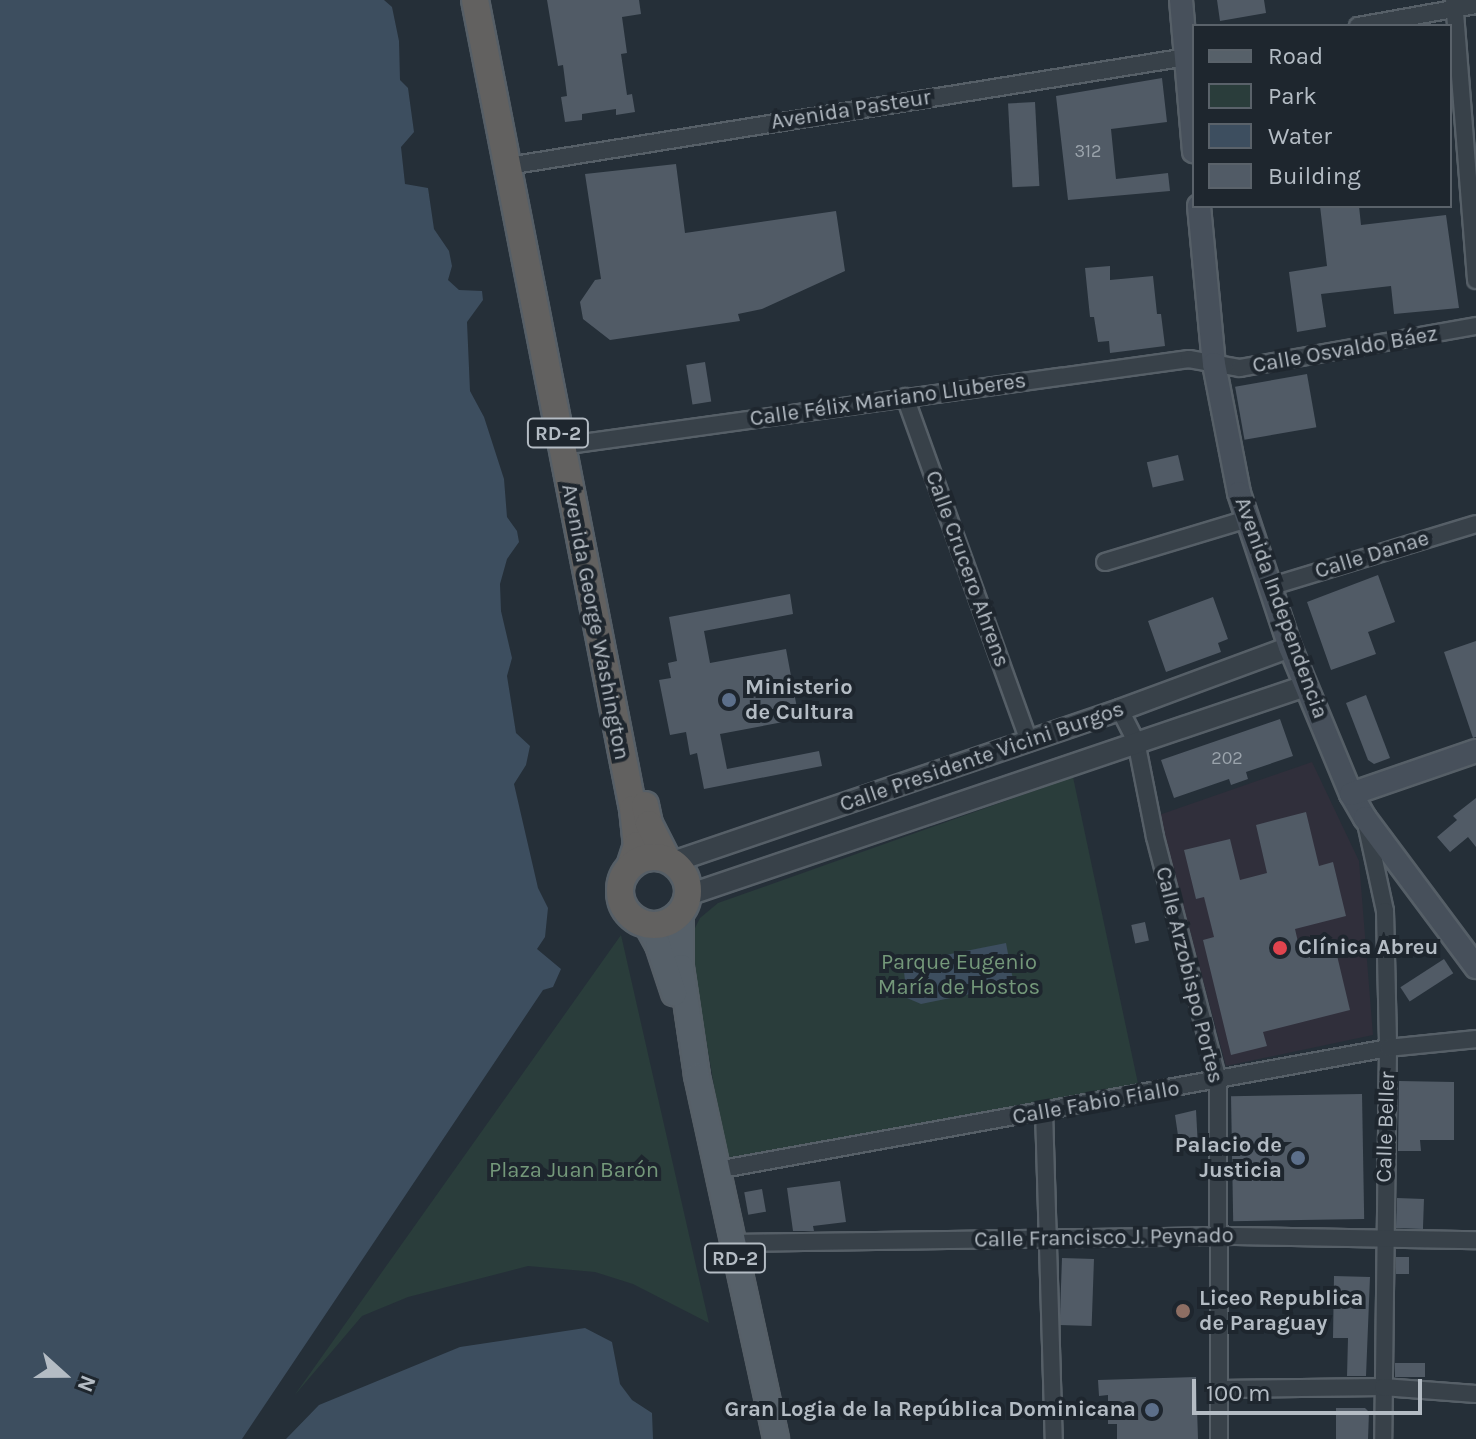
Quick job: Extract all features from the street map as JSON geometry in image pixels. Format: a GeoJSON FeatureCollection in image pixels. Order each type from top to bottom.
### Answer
{"type":"FeatureCollection","features":[{"type":"Feature","properties":{"kind":"highway","name":"Avenida George Washington"},"geometry":{"type":"LineString","coordinates":[[475,0],[515,164]]}},
{"type":"Feature","properties":{"kind":"highway","name":"Avenida George Washington"},"geometry":{"type":"LineString","coordinates":[[493,0],[515,164],[633,809],[637,845],[630,866]]}},
{"type":"Feature","properties":{"kind":"highway","name":"Avenida George Washington"},"geometry":{"type":"LineString","coordinates":[[567,445],[649,824],[670,861]]}},
{"type":"Feature","properties":{"kind":"highway"},"geometry":{"type":"LineString","coordinates":[[630,866],[647,857],[670,861]]}},
{"type":"Feature","properties":{"kind":"highway","name":"RD-2"},"geometry":{"type":"LineString","coordinates":[[670,861],[686,880],[684,903]]}},
{"type":"Feature","properties":{"kind":"highway","name":"RD-2"},"geometry":{"type":"LineString","coordinates":[[630,866],[621,880],[620,897],[633,918],[647,925]]}},
{"type":"Feature","properties":{"kind":"highway"},"geometry":{"type":"LineString","coordinates":[[647,925],[662,924],[684,903]]}},
{"type":"Feature","properties":{"kind":"main road"},"geometry":{"type":"LineString","coordinates":[[1181,0],[1190,56],[1192,104]]}},
{"type":"Feature","properties":{"kind":"main road","name":"Avenida Independencia"},"geometry":{"type":"LineString","coordinates":[[1199,208],[1214,364],[1247,519],[1290,647],[1351,794],[1365,818],[1476,967]]}},
{"type":"Feature","properties":{"kind":"main road"},"geometry":{"type":"LineString","coordinates":[[1351,794],[1476,751]]}},
{"type":"Feature","properties":{"kind":"main road","name":"RD-2"},"geometry":{"type":"LineString","coordinates":[[684,903],[681,967],[697,1076],[776,1439]]}},
{"type":"Feature","properties":{"kind":"main road","name":"RD-2"},"geometry":{"type":"LineString","coordinates":[[647,925],[667,970],[697,1076]]}},
{"type":"Feature","properties":{"kind":"street"},"geometry":{"type":"LineString","coordinates":[[1454,4],[1476,280]]}},
{"type":"Feature","properties":{"kind":"street"},"geometry":{"type":"LineString","coordinates":[[1367,24],[1454,4],[1476,5]]}},
{"type":"Feature","properties":{"kind":"street","name":"Avenida Pasteur"},"geometry":{"type":"LineString","coordinates":[[515,164],[1190,56]]}},
{"type":"Feature","properties":{"kind":"street","name":"Calle Osvaldo Báez"},"geometry":{"type":"LineString","coordinates":[[1214,364],[1240,368],[1476,326]]}},
{"type":"Feature","properties":{"kind":"street","name":"Calle Félix Mariano Lluberes"},"geometry":{"type":"LineString","coordinates":[[567,445],[1189,359],[1214,364]]}},
{"type":"Feature","properties":{"kind":"street","name":"Calle Crucero Ahrens"},"geometry":{"type":"LineString","coordinates":[[905,397],[1029,742]]}},
{"type":"Feature","properties":{"kind":"street"},"geometry":{"type":"LineString","coordinates":[[1105,562],[1247,519]]}},
{"type":"Feature","properties":{"kind":"street","name":"Calle Danae"},"geometry":{"type":"LineString","coordinates":[[1269,587],[1476,524]]}},
{"type":"Feature","properties":{"kind":"street","name":"Calle Presidente Vicini Burgos"},"geometry":{"type":"LineString","coordinates":[[670,861],[1029,742],[1290,647]]}},
{"type":"Feature","properties":{"kind":"street","name":"Calle Presidente Vicini Burgos"},"geometry":{"type":"LineString","coordinates":[[684,903],[1136,741],[1305,686]]}},
{"type":"Feature","properties":{"kind":"street","name":"Calle Arzobispo Portes"},"geometry":{"type":"LineString","coordinates":[[1120,710],[1136,741],[1155,837],[1218,1081],[1219,1439]]}},
{"type":"Feature","properties":{"kind":"street","name":"Calle Beller"},"geometry":{"type":"LineString","coordinates":[[1365,818],[1385,911],[1388,1048],[1383,1240],[1383,1439]]}},
{"type":"Feature","properties":{"kind":"street","name":"Calle Fabio Fiallo"},"geometry":{"type":"LineString","coordinates":[[717,1170],[1388,1048],[1476,1039]]}},
{"type":"Feature","properties":{"kind":"street"},"geometry":{"type":"LineString","coordinates":[[1044,1111],[1054,1439]]}},
{"type":"Feature","properties":{"kind":"street","name":"Calle Francisco J. Peynado"},"geometry":{"type":"LineString","coordinates":[[732,1243],[1217,1236],[1476,1240]]}},
{"type":"Feature","properties":{"kind":"street"},"geometry":{"type":"LineString","coordinates":[[1219,1389],[1383,1387],[1476,1394]]}},
{"type":"Feature","properties":{"kind":"shaded area","name":"Clínica Abreu"},"geometry":{"type":"Polygon","coordinates":[[[1312,762],[1359,861],[1373,1035],[1226,1066],[1159,815],[1312,762]]]}},
{"type":"Feature","properties":{"kind":"green space","name":"Parque Eugenio María de Hostos"},"geometry":{"type":"Polygon","coordinates":[[[1073,777],[1140,1093],[732,1160],[725,1150],[689,940],[700,918],[718,903],[1073,777]]]}},
{"type":"Feature","properties":{"kind":"green space","name":"Plaza Juan Barón"},"geometry":{"type":"Polygon","coordinates":[[[621,935],[709,1323],[633,1284],[595,1272],[528,1266],[408,1297],[362,1316],[294,1396],[621,935]]]}},
{"type":"Feature","properties":{"kind":"water"},"geometry":{"type":"Polygon","coordinates":[[[0,0],[384,0],[392,7],[399,41],[400,80],[408,88],[414,132],[401,147],[405,184],[428,188],[434,229],[449,251],[452,266],[448,280],[459,290],[482,291],[483,300],[467,322],[470,391],[484,417],[504,479],[507,517],[517,531],[519,542],[507,559],[500,584],[501,611],[512,658],[507,676],[516,733],[530,746],[526,765],[514,784],[538,888],[548,908],[545,937],[537,949],[561,969],[553,987],[543,990],[242,1439],[0,1439],[0,0]]]}},
{"type":"Feature","properties":{"kind":"water"},"geometry":{"type":"Polygon","coordinates":[[[1006,943],[1014,985],[921,1004],[907,998],[904,972],[915,961],[1006,943]]]}},
{"type":"Feature","properties":{"kind":"water"},"geometry":{"type":"Polygon","coordinates":[[[585,1328],[612,1342],[620,1384],[632,1400],[652,1413],[653,1439],[286,1439],[319,1405],[460,1347],[585,1328]]]}},
{"type":"Feature","properties":{"kind":"building"},"geometry":{"type":"Polygon","coordinates":[[[547,0],[639,0],[641,14],[622,17],[627,53],[621,54],[627,95],[632,94],[635,112],[616,115],[616,109],[582,114],[582,120],[565,122],[561,97],[567,96],[563,65],[558,66],[547,0]]]}},
{"type":"Feature","properties":{"kind":"building"},"geometry":{"type":"Polygon","coordinates":[[[1217,0],[1264,0],[1266,13],[1220,21],[1217,0]]]}},
{"type":"Feature","properties":{"kind":"building"},"geometry":{"type":"Polygon","coordinates":[[[1162,78],[1167,122],[1111,129],[1116,179],[1168,173],[1170,191],[1068,200],[1056,96],[1162,78]]]}},
{"type":"Feature","properties":{"kind":"building"},"geometry":{"type":"Polygon","coordinates":[[[1035,102],[1039,186],[1012,187],[1008,103],[1035,102]]]}},
{"type":"Feature","properties":{"kind":"building"},"geometry":{"type":"Polygon","coordinates":[[[676,164],[685,233],[836,211],[845,271],[762,309],[738,314],[740,321],[610,340],[583,319],[580,302],[595,280],[601,279],[585,174],[676,164]]]}},
{"type":"Feature","properties":{"kind":"building"},"geometry":{"type":"Polygon","coordinates":[[[1320,208],[1359,208],[1361,225],[1446,215],[1459,308],[1394,314],[1391,286],[1321,294],[1326,327],[1297,332],[1289,272],[1327,266],[1320,208]]]}},
{"type":"Feature","properties":{"kind":"building"},"geometry":{"type":"Polygon","coordinates":[[[1110,266],[1110,280],[1153,276],[1157,314],[1161,314],[1165,346],[1110,353],[1109,341],[1098,342],[1094,317],[1090,317],[1085,268],[1110,266]]]}},
{"type":"Feature","properties":{"kind":"building"},"geometry":{"type":"Polygon","coordinates":[[[705,362],[711,402],[692,404],[686,365],[705,362]]]}},
{"type":"Feature","properties":{"kind":"building"},"geometry":{"type":"Polygon","coordinates":[[[1307,374],[1316,427],[1244,440],[1235,387],[1307,374]]]}},
{"type":"Feature","properties":{"kind":"building"},"geometry":{"type":"Polygon","coordinates":[[[1178,455],[1184,480],[1153,488],[1147,462],[1178,455]]]}},
{"type":"Feature","properties":{"kind":"building"},"geometry":{"type":"Polygon","coordinates":[[[1378,575],[1395,622],[1368,632],[1376,654],[1331,670],[1307,602],[1378,575]]]}},
{"type":"Feature","properties":{"kind":"building","name":"Ministerio de Cultura"},"geometry":{"type":"Polygon","coordinates":[[[790,594],[793,614],[704,631],[710,663],[786,649],[799,719],[720,734],[727,769],[819,751],[822,766],[704,789],[697,753],[690,755],[686,732],[670,735],[659,680],[671,678],[668,663],[677,661],[669,617],[790,594]]]}},
{"type":"Feature","properties":{"kind":"building"},"geometry":{"type":"Polygon","coordinates":[[[1213,597],[1228,639],[1218,643],[1221,652],[1166,672],[1148,621],[1213,597]]]}},
{"type":"Feature","properties":{"kind":"building"},"geometry":{"type":"Polygon","coordinates":[[[1476,641],[1476,737],[1473,738],[1444,652],[1476,641]]]}},
{"type":"Feature","properties":{"kind":"building"},"geometry":{"type":"Polygon","coordinates":[[[1366,695],[1390,758],[1374,764],[1368,760],[1346,703],[1366,695]]]}},
{"type":"Feature","properties":{"kind":"building"},"geometry":{"type":"Polygon","coordinates":[[[1280,719],[1293,756],[1246,772],[1248,779],[1231,785],[1229,779],[1174,798],[1161,760],[1280,719]]]}},
{"type":"Feature","properties":{"kind":"building"},"geometry":{"type":"Polygon","coordinates":[[[1476,798],[1476,847],[1468,837],[1450,852],[1437,837],[1457,820],[1453,816],[1476,798]]]}},
{"type":"Feature","properties":{"kind":"building"},"geometry":{"type":"Polygon","coordinates":[[[1306,812],[1319,866],[1333,862],[1346,916],[1295,929],[1301,955],[1335,947],[1350,1010],[1263,1032],[1267,1046],[1231,1055],[1203,940],[1214,937],[1204,897],[1196,899],[1184,850],[1230,839],[1240,880],[1267,873],[1256,825],[1306,812]]]}},
{"type":"Feature","properties":{"kind":"building"},"geometry":{"type":"Polygon","coordinates":[[[1145,922],[1149,941],[1135,943],[1131,925],[1145,922]]]}},
{"type":"Feature","properties":{"kind":"building"},"geometry":{"type":"Polygon","coordinates":[[[1444,959],[1453,973],[1410,1002],[1400,987],[1444,959]]]}},
{"type":"Feature","properties":{"kind":"building"},"geometry":{"type":"Polygon","coordinates":[[[1399,1081],[1454,1082],[1454,1140],[1420,1140],[1421,1151],[1398,1151],[1399,1081]]]}},
{"type":"Feature","properties":{"kind":"building","name":"Palacio de Justicia"},"geometry":{"type":"Polygon","coordinates":[[[1362,1094],[1364,1219],[1233,1221],[1231,1096],[1362,1094]]]}},
{"type":"Feature","properties":{"kind":"building"},"geometry":{"type":"Polygon","coordinates":[[[1196,1110],[1198,1148],[1180,1149],[1175,1115],[1196,1110]]]}},
{"type":"Feature","properties":{"kind":"building"},"geometry":{"type":"Polygon","coordinates":[[[840,1181],[846,1222],[813,1226],[814,1231],[793,1231],[787,1188],[840,1181]]]}},
{"type":"Feature","properties":{"kind":"building"},"geometry":{"type":"Polygon","coordinates":[[[762,1189],[766,1212],[748,1215],[744,1192],[762,1189]]]}},
{"type":"Feature","properties":{"kind":"building"},"geometry":{"type":"Polygon","coordinates":[[[1397,1198],[1424,1199],[1423,1229],[1396,1228],[1397,1198]]]}},
{"type":"Feature","properties":{"kind":"building"},"geometry":{"type":"Polygon","coordinates":[[[1396,1257],[1409,1257],[1409,1274],[1396,1274],[1396,1257]]]}},
{"type":"Feature","properties":{"kind":"building"},"geometry":{"type":"Polygon","coordinates":[[[1062,1258],[1094,1259],[1092,1326],[1060,1325],[1062,1258]]]}},
{"type":"Feature","properties":{"kind":"building"},"geometry":{"type":"Polygon","coordinates":[[[1334,1276],[1370,1277],[1366,1376],[1347,1376],[1348,1338],[1333,1338],[1334,1276]]]}},
{"type":"Feature","properties":{"kind":"building"},"geometry":{"type":"Polygon","coordinates":[[[1395,1363],[1425,1363],[1425,1377],[1395,1377],[1395,1363]]]}},
{"type":"Feature","properties":{"kind":"building","name":"Gran Logia de la República Dominicana"},"geometry":{"type":"Polygon","coordinates":[[[1196,1377],[1198,1439],[1117,1439],[1117,1424],[1108,1424],[1108,1395],[1099,1396],[1098,1380],[1196,1377]]]}},
{"type":"Feature","properties":{"kind":"building"},"geometry":{"type":"Polygon","coordinates":[[[1336,1408],[1365,1408],[1369,1412],[1368,1439],[1336,1439],[1336,1408]]]}},
{"type":"Feature","properties":{"kind":"place","name":"Ministerio de Cultura"},"geometry":{"type":"Point","coordinates":[729,700]}},
{"type":"Feature","properties":{"kind":"place","name":"Clínica Abreu"},"geometry":{"type":"Point","coordinates":[1280,948]}},
{"type":"Feature","properties":{"kind":"place","name":"Palacio de Justicia"},"geometry":{"type":"Point","coordinates":[1298,1158]}},
{"type":"Feature","properties":{"kind":"place","name":"Liceo Republica de Paraguay"},"geometry":{"type":"Point","coordinates":[1183,1311]}},
{"type":"Feature","properties":{"kind":"place","name":"Gran Logia de la República Dominicana"},"geometry":{"type":"Point","coordinates":[1152,1410]}}]}
